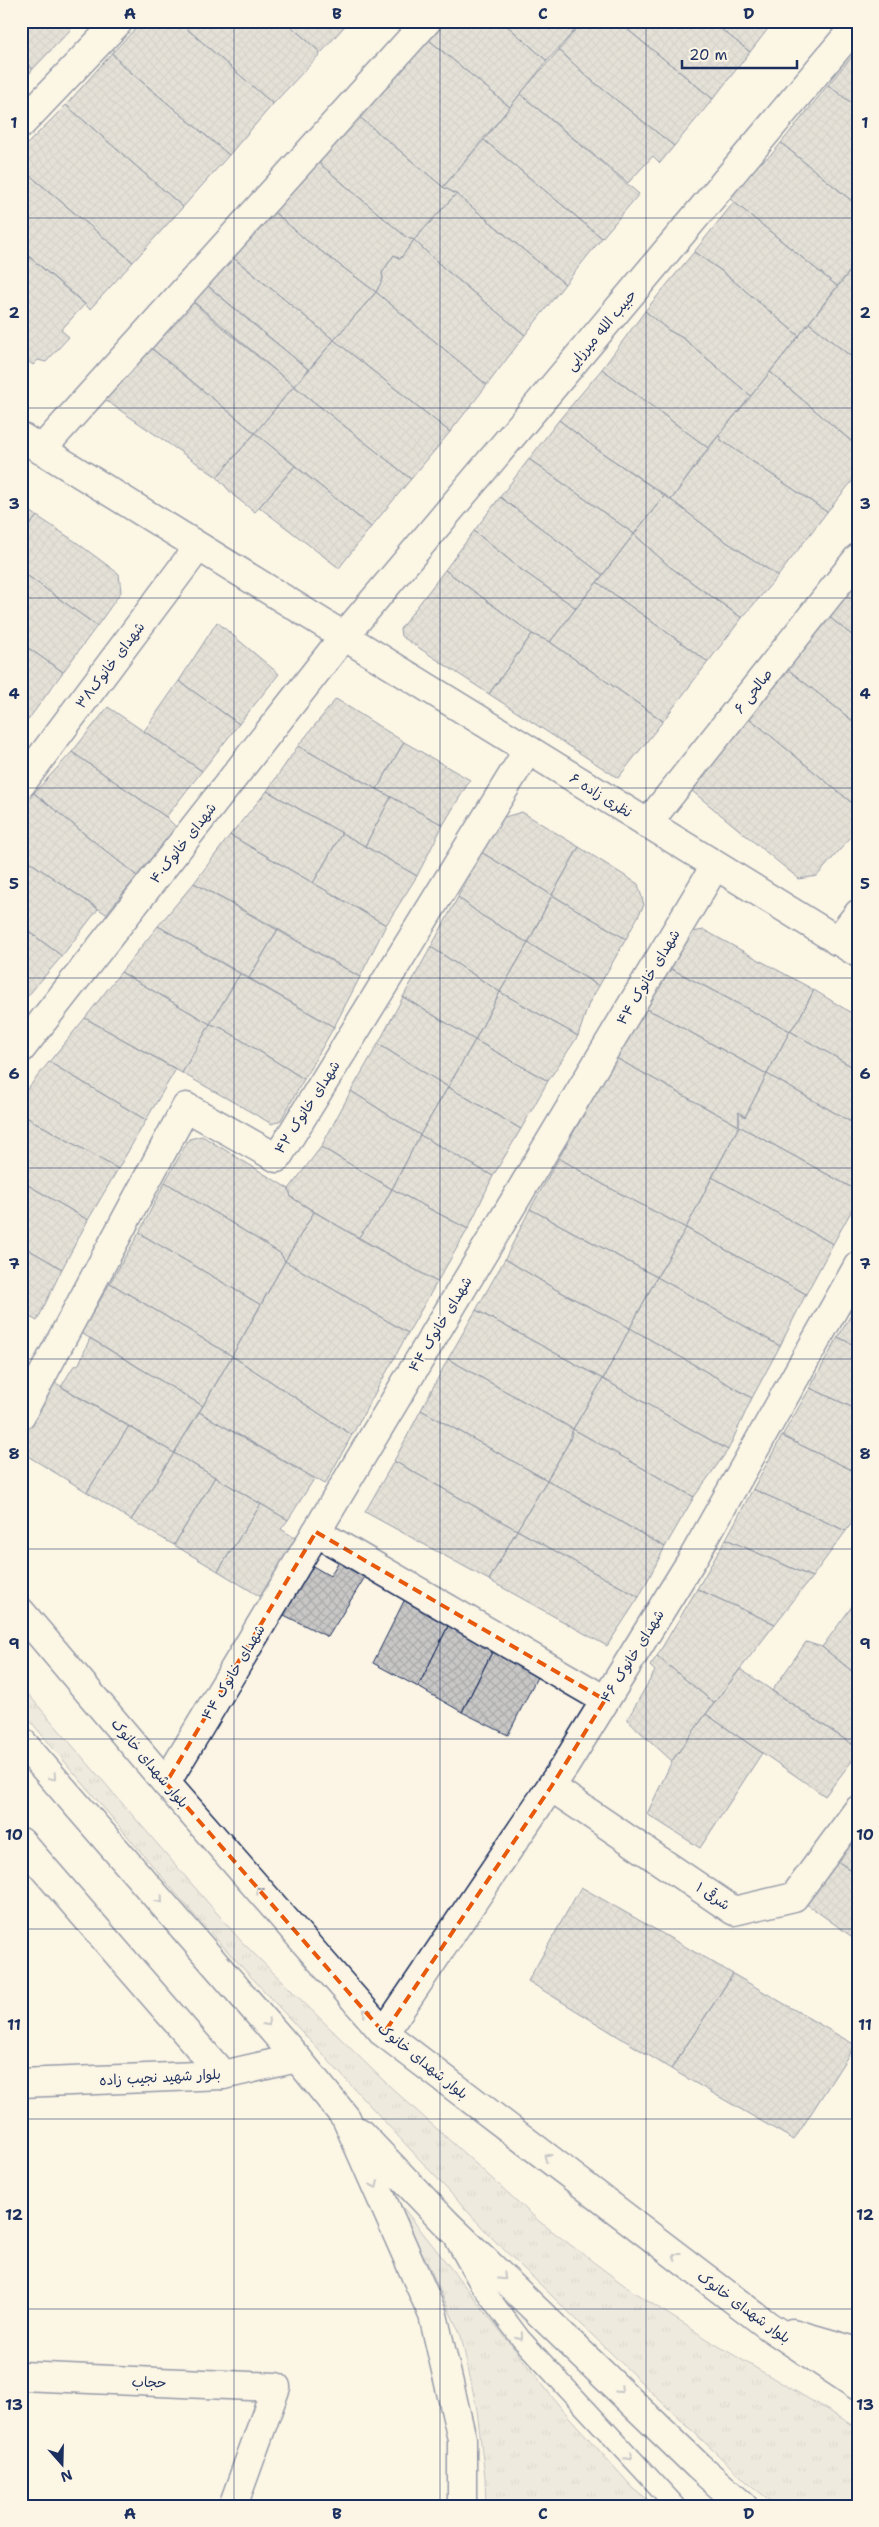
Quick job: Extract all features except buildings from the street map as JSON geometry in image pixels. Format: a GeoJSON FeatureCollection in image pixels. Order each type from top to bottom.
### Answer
{"type":"FeatureCollection","features":[{"type":"Feature","properties":{"kind":"street"},"geometry":{"type":"LineString","coordinates":[[21,124],[119,21]]}},
{"type":"Feature","properties":{"kind":"street"},"geometry":{"type":"LineString","coordinates":[[31,443],[427,21]]}},
{"type":"Feature","properties":{"kind":"street","name":"حبیب الله میرزایی"},"geometry":{"type":"LineString","coordinates":[[344,636],[858,23]]}},
{"type":"Feature","properties":{"kind":"street","name":"نظری زاده ۶"},"geometry":{"type":"LineString","coordinates":[[31,443],[848,947]]}},
{"type":"Feature","properties":{"kind":"street","name":"شهدای خانوک۳۸"},"geometry":{"type":"LineString","coordinates":[[21,784],[198,547]]}},
{"type":"Feature","properties":{"kind":"street","name":"۶ صالحی"},"geometry":{"type":"LineString","coordinates":[[647,824],[858,558]]}},
{"type":"Feature","properties":{"kind":"street","name":"شهدای خانوک۴۰"},"geometry":{"type":"LineString","coordinates":[[21,1049],[344,636]]}},
{"type":"Feature","properties":{"kind":"street","name":"شهدای خانوک ۴۲"},"geometry":{"type":"LineString","coordinates":[[21,1415],[186,1107],[277,1158],[528,750]]}},
{"type":"Feature","properties":{"kind":"street","name":"۴۴ شهدای خانوک"},"geometry":{"type":"LineString","coordinates":[[166,1783],[715,866]]}},
{"type":"Feature","properties":{"kind":"street"},"geometry":{"type":"LineString","coordinates":[[848,947],[858,914]]}},
{"type":"Feature","properties":{"kind":"street","name":"۴۶ شهدای خانوک"},"geometry":{"type":"LineString","coordinates":[[384,2033],[551,1787],[693,1558],[858,1266]]}},
{"type":"Feature","properties":{"kind":"street"},"geometry":{"type":"LineString","coordinates":[[316,1532],[605,1700]]}},
{"type":"Feature","properties":{"kind":"street","name":"بلوار شهدای خانوک"},"geometry":{"type":"LineString","coordinates":[[21,1612],[166,1783],[384,2033],[767,2325],[858,2386]]}},
{"type":"Feature","properties":{"kind":"street"},"geometry":{"type":"LineString","coordinates":[[21,1741],[297,2058],[346,2118],[446,2223],[698,2466],[743,2506]]}},
{"type":"Feature","properties":{"kind":"street","name":"شرقی ۱"},"geometry":{"type":"LineString","coordinates":[[551,1787],[734,1910],[794,1898],[858,1810]]}},
{"type":"Feature","properties":{"kind":"street"},"geometry":{"type":"LineString","coordinates":[[21,1842],[223,2075]]}},
{"type":"Feature","properties":{"kind":"street","name":"بلوار شهید نجیب زاده"},"geometry":{"type":"LineString","coordinates":[[21,2083],[223,2075],[297,2058]]}},
{"type":"Feature","properties":{"kind":"street"},"geometry":{"type":"LineString","coordinates":[[346,2118],[433,2315],[462,2439],[462,2506]]}},
{"type":"Feature","properties":{"kind":"street"},"geometry":{"type":"LineString","coordinates":[[767,2325],[858,2352]]}},
{"type":"Feature","properties":{"kind":"street","name":"حجاب"},"geometry":{"type":"LineString","coordinates":[[21,2376],[276,2387],[233,2506]]}},
{"type":"Feature","properties":{"kind":"lane"},"geometry":{"type":"LineString","coordinates":[[446,2223],[479,2283],[521,2339],[676,2506]]}},
{"type":"Feature","properties":{"kind":"highlighted area"},"geometry":{"type":"Polygon","coordinates":[[[316,1532],[605,1700],[551,1787],[384,2033],[166,1783],[316,1532]]]}},
{"type":"Feature","properties":{"kind":"green space"},"geometry":{"type":"Polygon","coordinates":[[[21,1686],[241,1941],[385,2082],[540,2222],[632,2291],[715,2344],[858,2428],[858,2506],[777,2506],[748,2483],[669,2409],[493,2239],[195,1916],[21,1710],[21,1686]]]}},
{"type":"Feature","properties":{"kind":"green space"},"geometry":{"type":"Polygon","coordinates":[[[389,2190],[561,2408],[633,2488],[656,2506],[486,2506],[485,2477],[477,2410],[461,2336],[426,2260],[389,2190]]]}}]}
